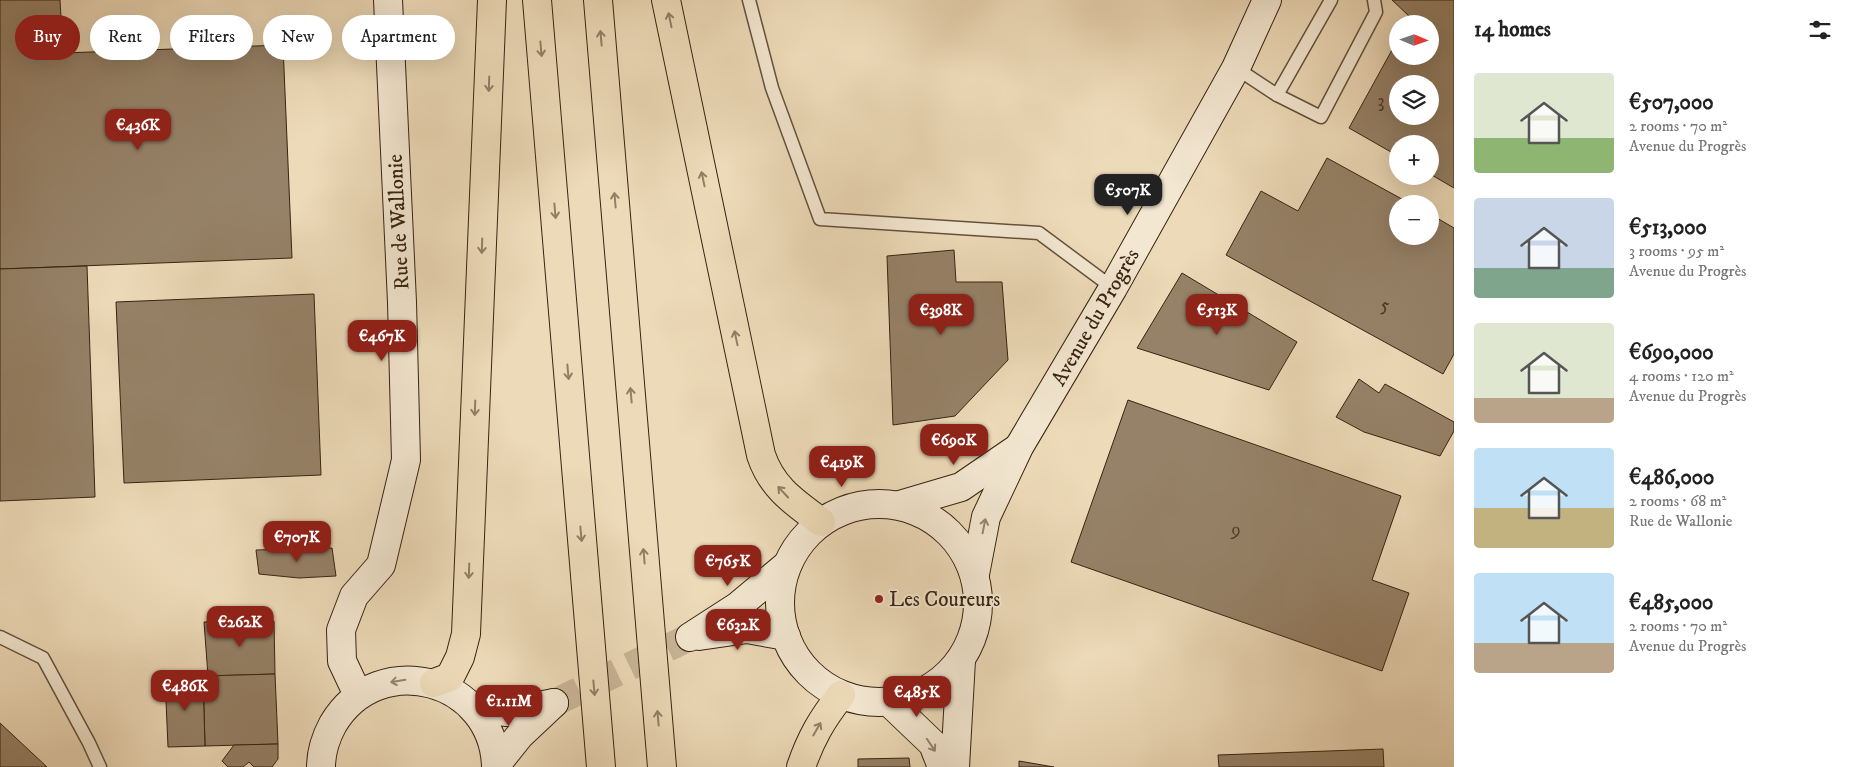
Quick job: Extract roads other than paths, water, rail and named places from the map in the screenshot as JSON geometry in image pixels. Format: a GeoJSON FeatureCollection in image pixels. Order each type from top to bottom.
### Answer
{"type":"FeatureCollection","features":[{"type":"Feature","properties":{"kind":"highway"},"geometry":{"type":"LineString","coordinates":[[434,683],[450,677],[460,656],[466,634],[492,0]]}},
{"type":"Feature","properties":{"kind":"highway"},"geometry":{"type":"LineString","coordinates":[[537,0],[601,767]]}},
{"type":"Feature","properties":{"kind":"highway"},"geometry":{"type":"LineString","coordinates":[[598,0],[662,767]]}},
{"type":"Feature","properties":{"kind":"highway"},"geometry":{"type":"LineString","coordinates":[[666,0],[760,455],[766,470],[778,487],[790,500],[820,522]]}},
{"type":"Feature","properties":{"kind":"highway"},"geometry":{"type":"LineString","coordinates":[[801,767],[810,740],[825,715],[841,695]]}},
{"type":"Feature","properties":{"kind":"street","name":"Rue de Wallonie"},"geometry":{"type":"LineString","coordinates":[[358,696],[342,661],[341,630],[354,596],[381,565],[406,460],[402,302],[388,0]]}},
{"type":"Feature","properties":{"kind":"street","name":"Avenue du Progrès"},"geometry":{"type":"LineString","coordinates":[[975,574],[986,517],[1019,447],[1112,288],[1236,68],[1267,0]]}},
{"type":"Feature","properties":{"kind":"street","name":"Avenue du Progrès"},"geometry":{"type":"LineString","coordinates":[[900,505],[961,487],[1019,447]]}},
{"type":"Feature","properties":{"kind":"street"},"geometry":{"type":"LineString","coordinates":[[786,636],[747,628],[690,637],[738,606],[787,565],[801,542],[820,522],[845,509],[872,503],[900,505],[933,518],[959,542],[975,574],[979,604],[975,633],[961,660],[942,681],[917,696],[889,702],[865,702],[841,695],[817,681],[798,661],[786,636],[780,600],[787,565]]}},
{"type":"Feature","properties":{"kind":"street"},"geometry":{"type":"LineString","coordinates":[[955,767],[961,660]]}},
{"type":"Feature","properties":{"kind":"street"},"geometry":{"type":"LineString","coordinates":[[321,767],[321,758],[327,734],[340,713],[358,696],[382,684],[408,680],[434,683],[455,693],[474,708],[486,725],[494,744],[496,766]]}},
{"type":"Feature","properties":{"kind":"street"},"geometry":{"type":"LineString","coordinates":[[889,702],[933,744],[942,767]]}},
{"type":"Feature","properties":{"kind":"street"},"geometry":{"type":"LineString","coordinates":[[474,708],[506,712],[554,703],[520,735],[496,766]]}},
{"type":"Feature","properties":{"kind":"lane"},"geometry":{"type":"LineString","coordinates":[[749,0],[772,88],[820,219],[1039,233],[1112,288]]}},
{"type":"Feature","properties":{"kind":"lane"},"geometry":{"type":"LineString","coordinates":[[1277,95],[1331,0]]}},
{"type":"Feature","properties":{"kind":"lane"},"geometry":{"type":"LineString","coordinates":[[1236,68],[1277,95],[1321,117],[1376,12],[1374,0]]}},
{"type":"Feature","properties":{"kind":"lane"},"geometry":{"type":"LineString","coordinates":[[0,637],[43,658],[90,743],[100,767]]}},
{"type":"Feature","properties":{"kind":"tunnel"},"geometry":{"type":"LineString","coordinates":[[554,703],[690,637]]}},
{"type":"Feature","properties":{"kind":"place","name":"Les Coureurs"},"geometry":{"type":"Point","coordinates":[879,599]}}]}
